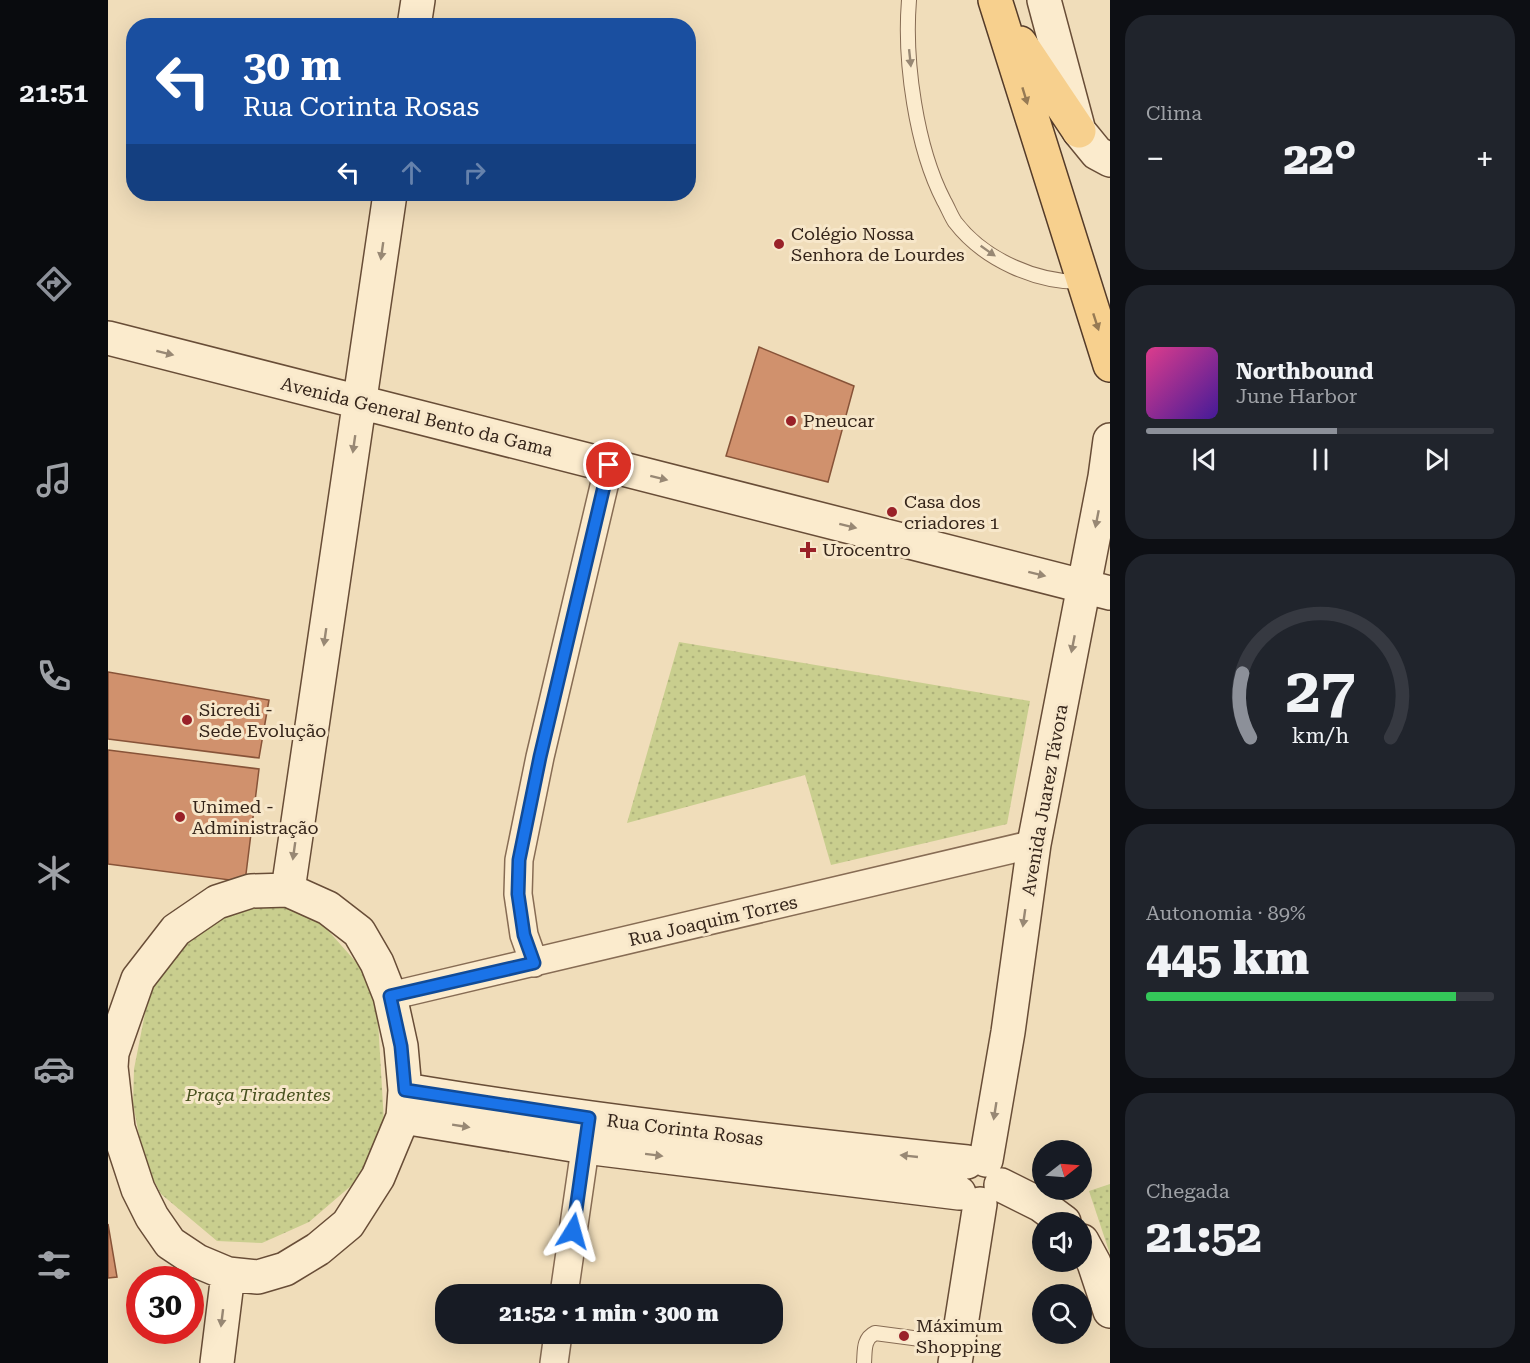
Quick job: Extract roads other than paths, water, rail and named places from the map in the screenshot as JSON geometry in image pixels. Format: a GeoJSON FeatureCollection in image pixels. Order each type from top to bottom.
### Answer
{"type":"FeatureCollection","features":[{"type":"Feature","properties":{"kind":"main road"},"geometry":{"type":"LineString","coordinates":[[997,6],[1110,365]]}},
{"type":"Feature","properties":{"kind":"main road"},"geometry":{"type":"LineString","coordinates":[[997,6],[1079,131]]}},
{"type":"Feature","properties":{"kind":"street"},"geometry":{"type":"LineString","coordinates":[[415,18],[418,0]]}},
{"type":"Feature","properties":{"kind":"street"},"geometry":{"type":"LineString","coordinates":[[1044,0],[1079,131],[1097,153],[1110,159]]}},
{"type":"Feature","properties":{"kind":"street"},"geometry":{"type":"LineString","coordinates":[[288,890],[389,201]]}},
{"type":"Feature","properties":{"kind":"street","name":"Avenida General Bento da Gama"},"geometry":{"type":"LineString","coordinates":[[108,338],[1097,589]]}},
{"type":"Feature","properties":{"kind":"street","name":"Avenida Juarez Távora"},"geometry":{"type":"LineString","coordinates":[[957,1354],[979,1181],[1008,1032],[1034,844],[1097,589],[1110,440]]}},
{"type":"Feature","properties":{"kind":"street"},"geometry":{"type":"LineString","coordinates":[[534,963],[524,935],[518,894],[519,860],[540,757],[609,465]]}},
{"type":"Feature","properties":{"kind":"street","name":"Rua Joaquim Torres"},"geometry":{"type":"LineString","coordinates":[[390,996],[1034,844]]}},
{"type":"Feature","properties":{"kind":"street"},"geometry":{"type":"LineString","coordinates":[[288,890],[328,908],[359,932],[377,963],[390,996],[401,1046],[404,1103],[378,1177],[348,1224],[318,1249],[285,1269],[258,1277],[228,1274],[197,1262],[170,1243],[152,1217],[138,1189],[118,1128],[111,1052],[138,979],[176,930],[217,902],[251,891],[288,890]]}},
{"type":"Feature","properties":{"kind":"street","name":"Rua Corinta Rosas"},"geometry":{"type":"LineString","coordinates":[[404,1103],[587,1132],[979,1181],[1041,1205],[1050,1212]]}},
{"type":"Feature","properties":{"kind":"street"},"geometry":{"type":"LineString","coordinates":[[565,1284],[587,1132]]}},
{"type":"Feature","properties":{"kind":"street"},"geometry":{"type":"LineString","coordinates":[[1092,1259],[1110,1311]]}},
{"type":"Feature","properties":{"kind":"street"},"geometry":{"type":"LineString","coordinates":[[217,1363],[228,1274]]}},
{"type":"Feature","properties":{"kind":"street"},"geometry":{"type":"LineString","coordinates":[[554,1363],[557,1344]]}},
{"type":"Feature","properties":{"kind":"lane"},"geometry":{"type":"LineString","coordinates":[[909,0],[909,54],[920,138],[934,182],[954,221],[976,242],[1005,262],[1038,276],[1063,283],[1084,282]]}},
{"type":"Feature","properties":{"kind":"lane"},"geometry":{"type":"LineString","coordinates":[[864,1363],[866,1341],[875,1333],[957,1354]]}},
{"type":"Feature","properties":{"kind":"place","name":"Colégio Nossa Senhora de Lourdes"},"geometry":{"type":"Point","coordinates":[779,244]}},
{"type":"Feature","properties":{"kind":"place","name":"Pneucar"},"geometry":{"type":"Point","coordinates":[791,421]}},
{"type":"Feature","properties":{"kind":"place","name":"Casa dos criadores 1"},"geometry":{"type":"Point","coordinates":[892,512]}},
{"type":"Feature","properties":{"kind":"place","name":"Urocentro"},"geometry":{"type":"Point","coordinates":[808,550]}},
{"type":"Feature","properties":{"kind":"place","name":"Sicredi - Sede Evolução"},"geometry":{"type":"Point","coordinates":[187,720]}},
{"type":"Feature","properties":{"kind":"place","name":"Unimed - Administração"},"geometry":{"type":"Point","coordinates":[180,817]}},
{"type":"Feature","properties":{"kind":"place","name":"Máximum Shopping"},"geometry":{"type":"Point","coordinates":[904,1336]}},
{"type":"Feature","properties":{"kind":"park label","name":"Praça Tiradentes"},"geometry":{"type":"Point","coordinates":[258,1095]}}]}
